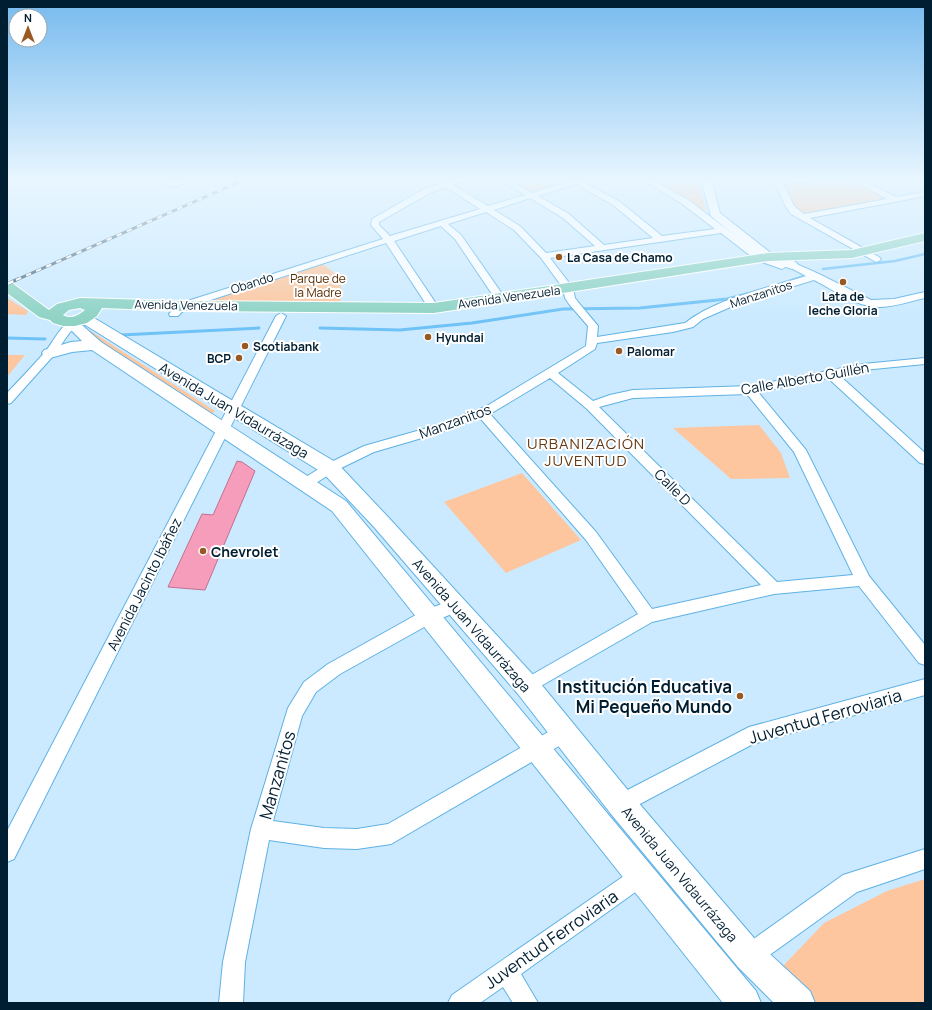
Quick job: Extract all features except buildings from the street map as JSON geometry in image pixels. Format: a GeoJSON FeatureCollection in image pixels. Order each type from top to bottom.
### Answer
{"type":"FeatureCollection","features":[{"type":"Feature","properties":{"kind":"main road","name":"Avenida Venezuela"},"geometry":{"type":"LineString","coordinates":[[28,301],[74,317],[103,312],[178,310],[434,308],[500,298],[573,301],[764,257],[852,254],[870,255],[925,237]]}},
{"type":"Feature","properties":{"kind":"main road","name":"Avenida Venezuela"},"geometry":{"type":"LineString","coordinates":[[178,310],[281,316],[422,321],[573,301],[925,246]]}},
{"type":"Feature","properties":{"kind":"main road"},"geometry":{"type":"LineString","coordinates":[[7,286],[45,314],[74,317]]}},
{"type":"Feature","properties":{"kind":"main road","name":"Avenida Juan Vidaurrázaga"},"geometry":{"type":"LineString","coordinates":[[74,317],[95,345],[178,399],[228,419],[330,468],[381,522],[527,686],[620,804],[749,956],[798,1003]]}},
{"type":"Feature","properties":{"kind":"main road","name":"Avenida Juan Vidaurrázaga"},"geometry":{"type":"LineString","coordinates":[[74,317],[198,388],[228,419],[306,483],[339,506],[744,1003]]}},
{"type":"Feature","properties":{"kind":"main road"},"geometry":{"type":"LineString","coordinates":[[50,353],[71,347],[95,345]]}},
{"type":"Feature","properties":{"kind":"main road"},"geometry":{"type":"LineString","coordinates":[[178,399],[198,388]]}},
{"type":"Feature","properties":{"kind":"street"},"geometry":{"type":"LineString","coordinates":[[376,226],[388,239],[434,308]]}},
{"type":"Feature","properties":{"kind":"street","name":"Obando"},"geometry":{"type":"LineString","coordinates":[[178,310],[388,239],[431,226]]}},
{"type":"Feature","properties":{"kind":"street"},"geometry":{"type":"LineString","coordinates":[[446,226],[458,237],[500,298]]}},
{"type":"Feature","properties":{"kind":"street"},"geometry":{"type":"LineString","coordinates":[[514,226],[544,256],[573,301],[593,326],[591,341]]}},
{"type":"Feature","properties":{"kind":"street"},"geometry":{"type":"LineString","coordinates":[[577,226],[601,247]]}},
{"type":"Feature","properties":{"kind":"street"},"geometry":{"type":"LineString","coordinates":[[644,226],[660,239]]}},
{"type":"Feature","properties":{"kind":"street"},"geometry":{"type":"LineString","coordinates":[[718,226],[764,257],[815,276],[871,304],[883,304],[925,295]]}},
{"type":"Feature","properties":{"kind":"street"},"geometry":{"type":"LineString","coordinates":[[729,226],[764,257]]}},
{"type":"Feature","properties":{"kind":"street"},"geometry":{"type":"LineString","coordinates":[[818,226],[870,255]]}},
{"type":"Feature","properties":{"kind":"street"},"geometry":{"type":"LineString","coordinates":[[544,256],[723,230]]}},
{"type":"Feature","properties":{"kind":"street","name":"Manzanitos"},"geometry":{"type":"LineString","coordinates":[[306,483],[330,468],[369,449],[435,430],[482,412],[551,373],[591,347],[591,341],[673,329],[689,325],[699,317],[738,300],[815,276]]}},
{"type":"Feature","properties":{"kind":"street","name":"Avenida Jacinto Ibáñez"},"geometry":{"type":"LineString","coordinates":[[9,844],[281,316]]}},
{"type":"Feature","properties":{"kind":"street"},"geometry":{"type":"LineString","coordinates":[[7,400],[50,353],[74,317]]}},
{"type":"Feature","properties":{"kind":"street"},"geometry":{"type":"LineString","coordinates":[[913,362],[925,372]]}},
{"type":"Feature","properties":{"kind":"street","name":"Calle Alberto Guillén"},"geometry":{"type":"LineString","coordinates":[[591,406],[614,398],[633,394],[750,390],[863,366],[925,362]]}},
{"type":"Feature","properties":{"kind":"street"},"geometry":{"type":"LineString","coordinates":[[830,372],[925,460]]}},
{"type":"Feature","properties":{"kind":"street","name":"Calle D"},"geometry":{"type":"LineString","coordinates":[[551,373],[591,406],[774,588]]}},
{"type":"Feature","properties":{"kind":"street"},"geometry":{"type":"LineString","coordinates":[[750,390],[800,450],[863,580],[925,658]]}},
{"type":"Feature","properties":{"kind":"street"},"geometry":{"type":"LineString","coordinates":[[482,412],[591,536],[648,616]]}},
{"type":"Feature","properties":{"kind":"street"},"geometry":{"type":"LineString","coordinates":[[527,686],[648,616],[774,588],[863,580]]}},
{"type":"Feature","properties":{"kind":"street","name":"Manzanitos"},"geometry":{"type":"LineString","coordinates":[[231,1003],[234,962],[261,829],[294,714],[310,687],[334,669],[429,616],[455,605]]}},
{"type":"Feature","properties":{"kind":"street","name":"Juventud Ferroviaria"},"geometry":{"type":"LineString","coordinates":[[620,804],[749,736],[925,688]]}},
{"type":"Feature","properties":{"kind":"street"},"geometry":{"type":"LineString","coordinates":[[261,829],[324,838],[357,839],[391,834],[538,750],[564,733]]}},
{"type":"Feature","properties":{"kind":"street"},"geometry":{"type":"LineString","coordinates":[[749,956],[851,883],[925,859]]}},
{"type":"Feature","properties":{"kind":"street","name":"Juventud Ferroviaria"},"geometry":{"type":"LineString","coordinates":[[460,1003],[641,876]]}},
{"type":"Feature","properties":{"kind":"street"},"geometry":{"type":"LineString","coordinates":[[506,971],[526,1003]]}},
{"type":"Feature","properties":{"kind":"green space","name":"Parque de la Madre"},"geometry":{"type":"Polygon","coordinates":[[[323,264],[338,276],[343,294],[339,305],[208,302],[211,298],[323,264]]]}},
{"type":"Feature","properties":{"kind":"green space"},"geometry":{"type":"Polygon","coordinates":[[[7,298],[28,311],[26,315],[7,314],[7,298]]]}},
{"type":"Feature","properties":{"kind":"green space"},"geometry":{"type":"Polygon","coordinates":[[[86,328],[215,411],[210,416],[103,346],[86,328]]]}},
{"type":"Feature","properties":{"kind":"green space"},"geometry":{"type":"Polygon","coordinates":[[[7,355],[25,355],[7,377],[7,355]]]}},
{"type":"Feature","properties":{"kind":"green space"},"geometry":{"type":"Polygon","coordinates":[[[759,425],[781,453],[790,478],[731,479],[673,428],[759,425]]]}},
{"type":"Feature","properties":{"kind":"green space"},"geometry":{"type":"Polygon","coordinates":[[[522,473],[581,540],[506,573],[444,502],[522,473]]]}},
{"type":"Feature","properties":{"kind":"green space"},"geometry":{"type":"Polygon","coordinates":[[[925,879],[925,1003],[816,1003],[783,966],[824,923],[887,891],[925,879]]]}},
{"type":"Feature","properties":{"kind":"waterway"},"geometry":{"type":"LineString","coordinates":[[823,269],[895,261],[925,254]]}},
{"type":"Feature","properties":{"kind":"waterway"},"geometry":{"type":"LineString","coordinates":[[793,280],[804,276]]}},
{"type":"Feature","properties":{"kind":"waterway"},"geometry":{"type":"LineString","coordinates":[[784,283],[793,280]]}},
{"type":"Feature","properties":{"kind":"waterway"},"geometry":{"type":"LineString","coordinates":[[320,328],[400,330],[472,323],[563,309],[640,308],[727,299],[747,294]]}},
{"type":"Feature","properties":{"kind":"waterway"},"geometry":{"type":"LineString","coordinates":[[121,335],[259,328]]}},
{"type":"Feature","properties":{"kind":"waterway"},"geometry":{"type":"LineString","coordinates":[[7,338],[45,339]]}},
{"type":"Feature","properties":{"kind":"railway"},"geometry":{"type":"LineString","coordinates":[[16,280],[139,226]]}},
{"type":"Feature","properties":{"kind":"railway"},"geometry":{"type":"LineString","coordinates":[[7,284],[18,279]]}},
{"type":"Feature","properties":{"kind":"place","name":"La Casa de Chamo"},"geometry":{"type":"Point","coordinates":[559,257]}},
{"type":"Feature","properties":{"kind":"place","name":"Lata de leche Gloria"},"geometry":{"type":"Point","coordinates":[843,282]}},
{"type":"Feature","properties":{"kind":"place","name":"Hyundai"},"geometry":{"type":"Point","coordinates":[428,337]}},
{"type":"Feature","properties":{"kind":"place","name":"Scotiabank"},"geometry":{"type":"Point","coordinates":[245,346]}},
{"type":"Feature","properties":{"kind":"place","name":"Palomar"},"geometry":{"type":"Point","coordinates":[619,351]}},
{"type":"Feature","properties":{"kind":"place","name":"BCP"},"geometry":{"type":"Point","coordinates":[239,358]}},
{"type":"Feature","properties":{"kind":"place","name":"Chevrolet"},"geometry":{"type":"Point","coordinates":[203,551]}},
{"type":"Feature","properties":{"kind":"place","name":"Institución Educativa Mi Pequeño Mundo"},"geometry":{"type":"Point","coordinates":[740,696]}},
{"type":"Feature","properties":{"kind":"district","name":"URBANIZACIÓN JUVENTUD"},"geometry":{"type":"Point","coordinates":[586,452]}}]}
